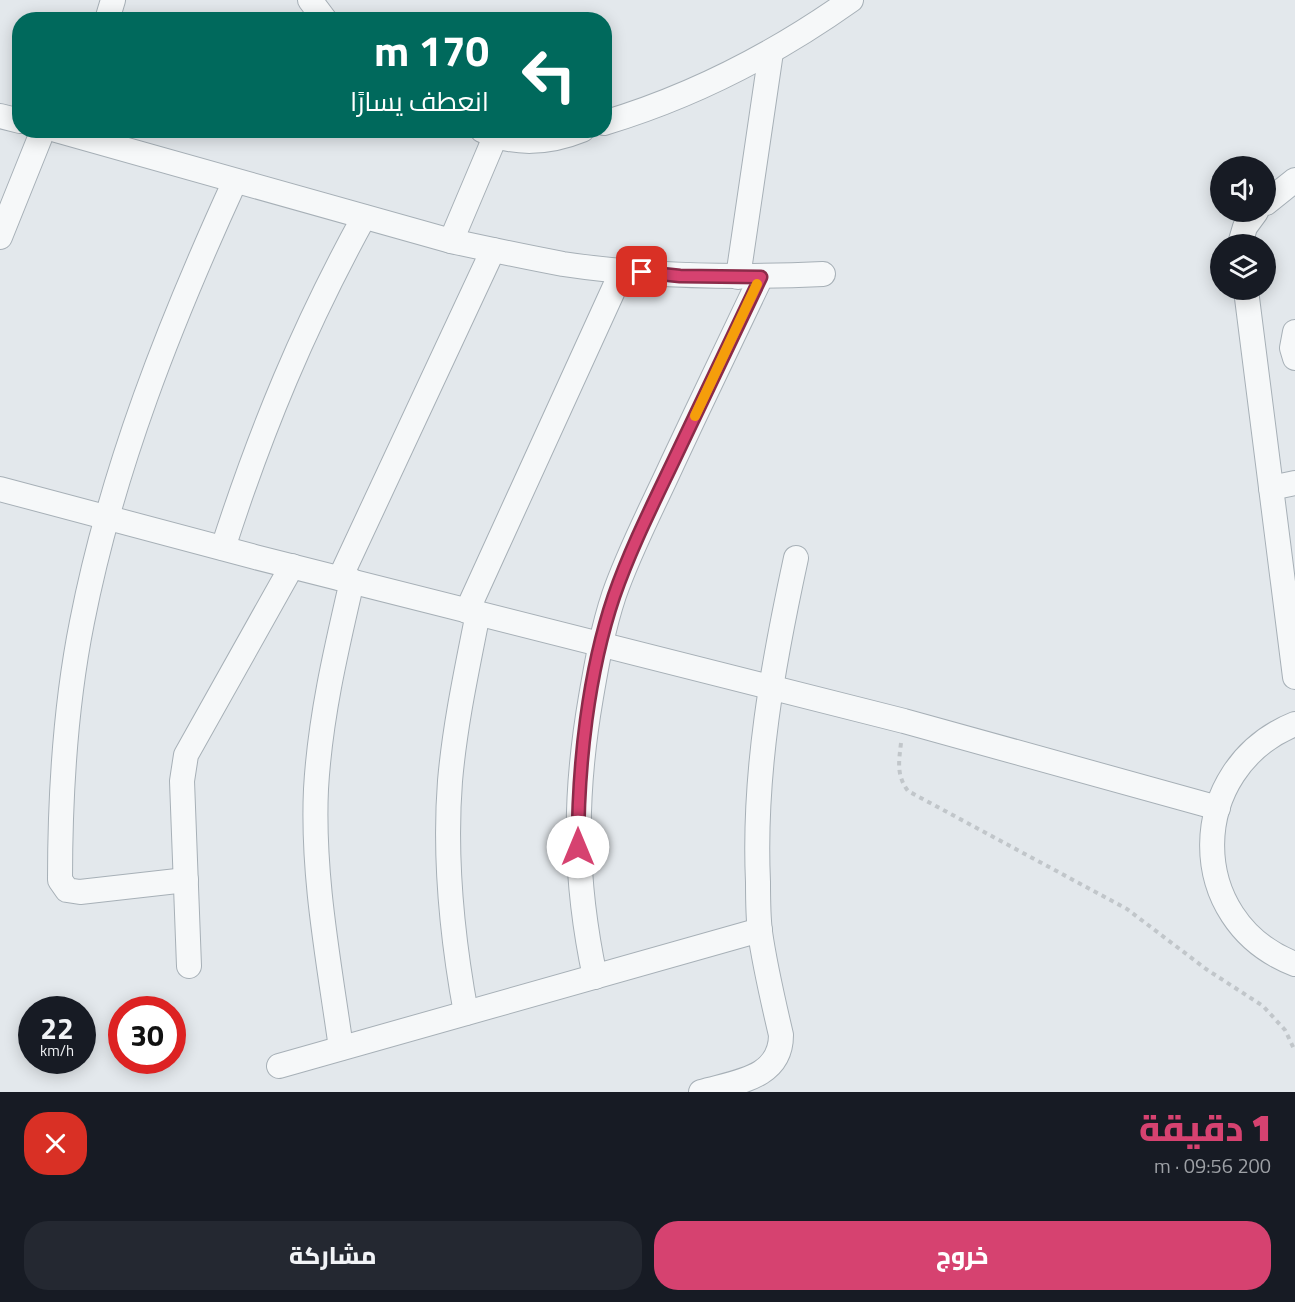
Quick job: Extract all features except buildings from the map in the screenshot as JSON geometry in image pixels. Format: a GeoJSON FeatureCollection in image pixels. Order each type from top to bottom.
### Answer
{"type":"FeatureCollection","features":[{"type":"Feature","properties":{"kind":"street"},"geometry":{"type":"LineString","coordinates":[[612,120],[670,101],[710,84],[771,52],[822,21],[851,0]]}},
{"type":"Feature","properties":{"kind":"street"},"geometry":{"type":"LineString","coordinates":[[595,977],[580,891],[578,809],[585,732],[600,645],[614,595],[749,277],[771,52]]}},
{"type":"Feature","properties":{"kind":"street"},"geometry":{"type":"LineString","coordinates":[[0,237],[40,138]]}},
{"type":"Feature","properties":{"kind":"street"},"geometry":{"type":"LineString","coordinates":[[88,138],[451,241],[565,264],[680,276],[749,277],[824,274]]}},
{"type":"Feature","properties":{"kind":"street"},"geometry":{"type":"LineString","coordinates":[[451,241],[488,138]]}},
{"type":"Feature","properties":{"kind":"street"},"geometry":{"type":"LineString","coordinates":[[502,138],[511,141],[555,138]]}},
{"type":"Feature","properties":{"kind":"street"},"geometry":{"type":"LineString","coordinates":[[1276,194],[1295,180]]}},
{"type":"Feature","properties":{"kind":"street"},"geometry":{"type":"LineString","coordinates":[[186,880],[73,892],[67,890],[60,880],[62,782],[73,678],[84,613],[106,517],[165,344],[198,261],[235,181]]}},
{"type":"Feature","properties":{"kind":"street"},"geometry":{"type":"LineString","coordinates":[[223,548],[246,477],[289,367],[337,266],[364,217]]}},
{"type":"Feature","properties":{"kind":"street"},"geometry":{"type":"LineString","coordinates":[[341,1048],[319,890],[316,790],[327,692],[346,580],[493,250]]}},
{"type":"Feature","properties":{"kind":"street"},"geometry":{"type":"LineString","coordinates":[[466,1013],[452,922],[448,830],[450,781],[473,612],[622,271]]}},
{"type":"Feature","properties":{"kind":"street"},"geometry":{"type":"LineString","coordinates":[[1247,300],[1295,677]]}},
{"type":"Feature","properties":{"kind":"street"},"geometry":{"type":"LineString","coordinates":[[1295,332],[1292,348],[1295,358]]}},
{"type":"Feature","properties":{"kind":"street"},"geometry":{"type":"LineString","coordinates":[[1271,488],[1295,483]]}},
{"type":"Feature","properties":{"kind":"street"},"geometry":{"type":"LineString","coordinates":[[0,489],[346,580],[904,721],[1218,808]]}},
{"type":"Feature","properties":{"kind":"street"},"geometry":{"type":"LineString","coordinates":[[701,1092],[756,1075],[774,1063],[778,1054],[781,1035],[760,930],[756,856],[757,817],[771,687],[796,558]]}},
{"type":"Feature","properties":{"kind":"street"},"geometry":{"type":"LineString","coordinates":[[189,966],[182,781],[186,755],[292,566]]}},
{"type":"Feature","properties":{"kind":"street"},"geometry":{"type":"LineString","coordinates":[[1295,724],[1262,742],[1246,756],[1232,774],[1222,793],[1211,835],[1215,878],[1234,917],[1264,948],[1295,964]]}},
{"type":"Feature","properties":{"kind":"street"},"geometry":{"type":"LineString","coordinates":[[279,1066],[760,930]]}},
{"type":"Feature","properties":{"kind":"path"},"geometry":{"type":"LineString","coordinates":[[904,721],[898,768],[902,783],[908,791],[1127,909],[1206,969],[1263,1006],[1285,1030],[1295,1051]]}},
{"type":"Feature","properties":{"kind":"slow traffic"},"geometry":{"type":"LineString","coordinates":[[695,416],[757,284]]}},
{"type":"Feature","properties":{"kind":"route"},"geometry":{"type":"LineString","coordinates":[[578,847],[580,770],[585,732],[600,645],[614,595],[639,534],[761,277],[680,276],[642,272]]}}]}
